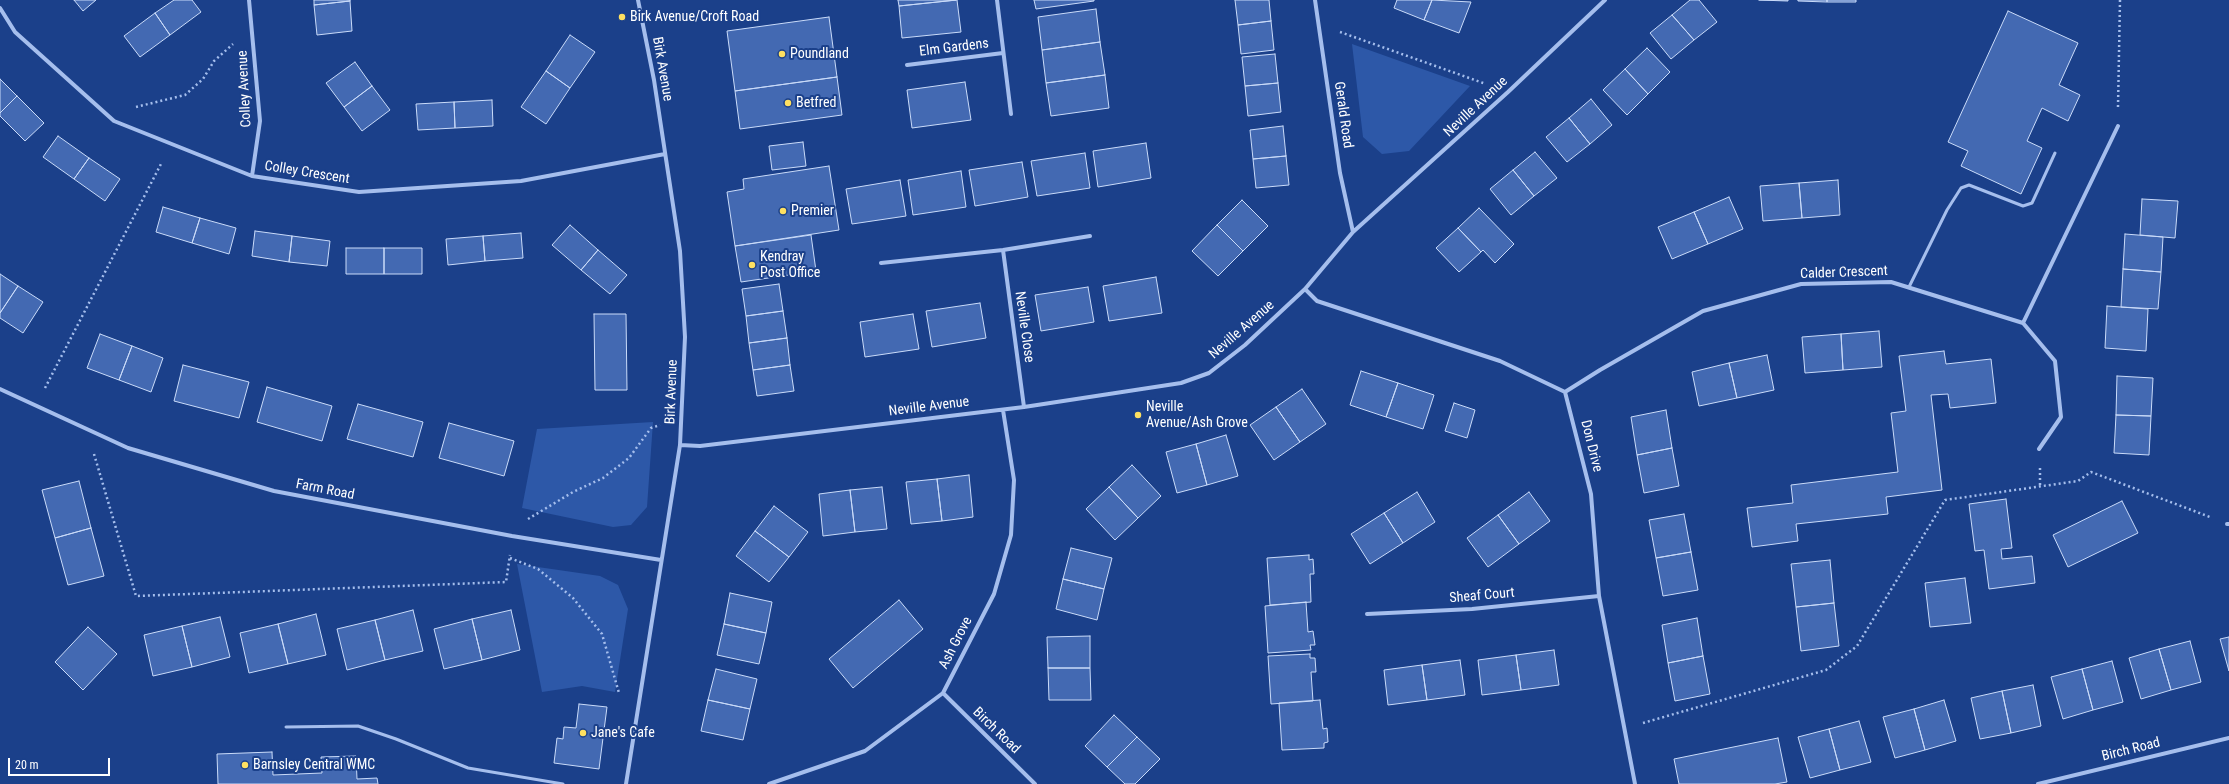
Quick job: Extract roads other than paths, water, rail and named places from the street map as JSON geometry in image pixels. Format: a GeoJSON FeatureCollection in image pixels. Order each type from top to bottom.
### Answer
{"type":"FeatureCollection","features":[{"type":"Feature","properties":{"kind":"street","name":"Colley Avenue"},"geometry":{"type":"LineString","coordinates":[[249,0],[260,121],[252,176]]}},
{"type":"Feature","properties":{"kind":"street","name":"Birk Avenue"},"geometry":{"type":"LineString","coordinates":[[626,784],[680,444],[685,337],[681,274],[665,154],[654,80],[638,0]]}},
{"type":"Feature","properties":{"kind":"street","name":"Elm Gardens"},"geometry":{"type":"LineString","coordinates":[[997,0],[1011,114]]}},
{"type":"Feature","properties":{"kind":"street","name":"Gerald Road"},"geometry":{"type":"LineString","coordinates":[[1315,0],[1340,173],[1353,232]]}},
{"type":"Feature","properties":{"kind":"street","name":"Neville Avenue"},"geometry":{"type":"LineString","coordinates":[[680,444],[700,446],[1003,410],[1181,383],[1210,372],[1245,345],[1306,289],[1353,232],[1508,92],[1605,0]]}},
{"type":"Feature","properties":{"kind":"street","name":"Colley Crescent"},"geometry":{"type":"LineString","coordinates":[[0,8],[15,32],[114,120],[252,176],[359,192],[521,181],[665,154]]}},
{"type":"Feature","properties":{"kind":"street","name":"Elm Gardens"},"geometry":{"type":"LineString","coordinates":[[907,65],[1003,53]]}},
{"type":"Feature","properties":{"kind":"street"},"geometry":{"type":"LineString","coordinates":[[2039,449],[2061,416],[2055,361],[2024,323],[2118,126]]}},
{"type":"Feature","properties":{"kind":"street"},"geometry":{"type":"LineString","coordinates":[[881,263],[1003,250],[1090,236]]}},
{"type":"Feature","properties":{"kind":"street","name":"Neville Close"},"geometry":{"type":"LineString","coordinates":[[1003,250],[1024,407]]}},
{"type":"Feature","properties":{"kind":"street","name":"Calder Crescent"},"geometry":{"type":"LineString","coordinates":[[1565,392],[1702,311],[1800,284],[1891,282],[2024,323]]}},
{"type":"Feature","properties":{"kind":"street"},"geometry":{"type":"LineString","coordinates":[[1306,289],[1317,301],[1500,361],[1565,392]]}},
{"type":"Feature","properties":{"kind":"street","name":"Farm Road"},"geometry":{"type":"LineString","coordinates":[[0,389],[128,448],[274,491],[512,536],[661,560]]}},
{"type":"Feature","properties":{"kind":"street","name":"Don Drive"},"geometry":{"type":"LineString","coordinates":[[1565,392],[1591,494],[1599,596],[1635,784]]}},
{"type":"Feature","properties":{"kind":"street","name":"Ash Grove"},"geometry":{"type":"LineString","coordinates":[[769,784],[865,750],[942,693],[994,594],[1011,535],[1014,480],[1003,410]]}},
{"type":"Feature","properties":{"kind":"street","name":"Sheaf Court"},"geometry":{"type":"LineString","coordinates":[[1367,614],[1472,609],[1599,596]]}},
{"type":"Feature","properties":{"kind":"street","name":"Birch Road"},"geometry":{"type":"LineString","coordinates":[[942,693],[1035,784]]}},
{"type":"Feature","properties":{"kind":"street","name":"Birch Road"},"geometry":{"type":"LineString","coordinates":[[2038,784],[2229,738]]}},
{"type":"Feature","properties":{"kind":"lane"},"geometry":{"type":"LineString","coordinates":[[1909,287],[1947,210],[1961,188],[1969,185],[2023,206],[2032,203],[2055,153]]}},
{"type":"Feature","properties":{"kind":"lane"},"geometry":{"type":"LineString","coordinates":[[286,727],[358,726],[396,739],[468,768],[563,784]]}},
{"type":"Feature","properties":{"kind":"place","name":"Birk Avenue/Croft Road"},"geometry":{"type":"Point","coordinates":[622,17]}},
{"type":"Feature","properties":{"kind":"place","name":"Poundland"},"geometry":{"type":"Point","coordinates":[782,54]}},
{"type":"Feature","properties":{"kind":"place","name":"Betfred"},"geometry":{"type":"Point","coordinates":[788,103]}},
{"type":"Feature","properties":{"kind":"place","name":"Premier"},"geometry":{"type":"Point","coordinates":[783,211]}},
{"type":"Feature","properties":{"kind":"place","name":"Kendray Post Office"},"geometry":{"type":"Point","coordinates":[752,265]}},
{"type":"Feature","properties":{"kind":"place","name":"Neville Avenue/Ash Grove"},"geometry":{"type":"Point","coordinates":[1138,415]}},
{"type":"Feature","properties":{"kind":"place","name":"Jane's Cafe"},"geometry":{"type":"Point","coordinates":[583,733]}},
{"type":"Feature","properties":{"kind":"place","name":"Barnsley Central WMC"},"geometry":{"type":"Point","coordinates":[245,765]}}]}
